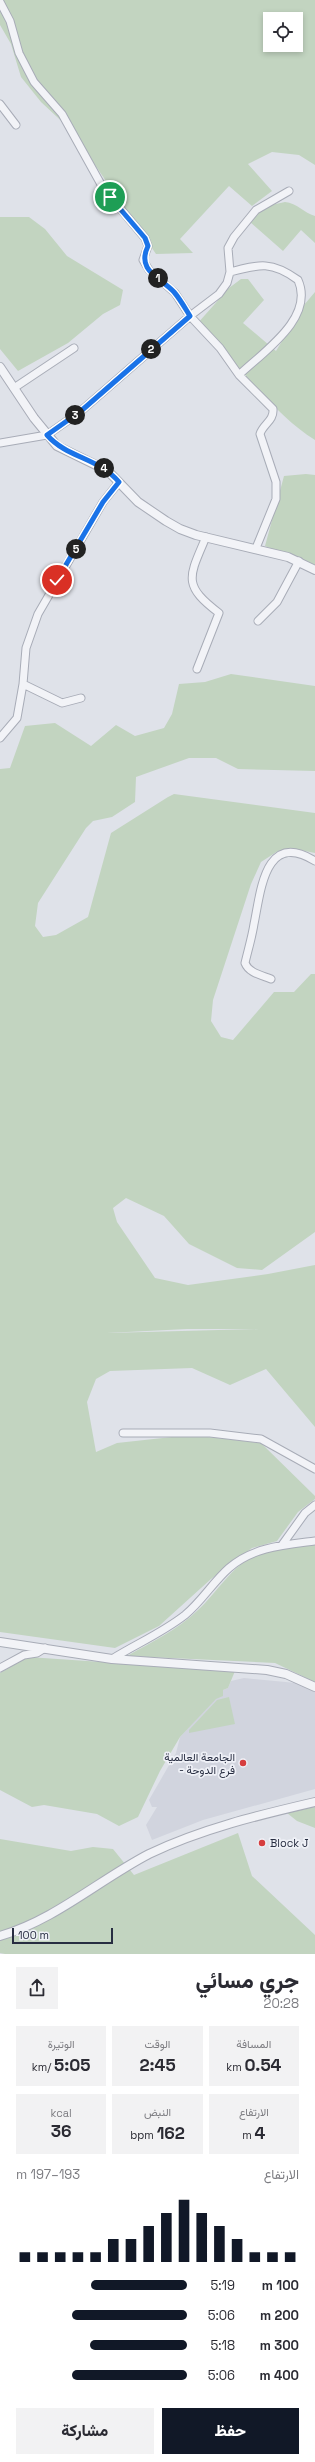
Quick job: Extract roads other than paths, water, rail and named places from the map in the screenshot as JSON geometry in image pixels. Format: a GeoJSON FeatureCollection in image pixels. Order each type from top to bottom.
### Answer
{"type":"FeatureCollection","features":[{"type":"Feature","properties":{"kind":"street"},"geometry":{"type":"LineString","coordinates":[[0,2],[10,21],[19,53],[34,82],[62,114],[103,188],[145,238],[148,246],[143,256],[145,264],[175,293],[190,316],[220,348],[239,374],[271,406],[274,413],[260,434],[276,482],[276,499],[256,548]]}},
{"type":"Feature","properties":{"kind":"street"},"geometry":{"type":"LineString","coordinates":[[0,104],[16,125]]}},
{"type":"Feature","properties":{"kind":"street"},"geometry":{"type":"LineString","coordinates":[[0,443],[47,435],[81,411],[190,316],[219,294],[227,283],[230,272],[228,248],[247,219],[268,201],[288,191]]}},
{"type":"Feature","properties":{"kind":"street"},"geometry":{"type":"LineString","coordinates":[[230,272],[255,266],[274,266],[298,280],[302,292],[301,303],[295,318],[285,333],[239,374]]}},
{"type":"Feature","properties":{"kind":"street"},"geometry":{"type":"LineString","coordinates":[[14,388],[74,348]]}},
{"type":"Feature","properties":{"kind":"street"},"geometry":{"type":"LineString","coordinates":[[0,367],[47,435],[57,446],[96,463],[108,470],[138,502],[166,521],[180,529],[206,537],[256,548],[299,562],[315,570]]}},
{"type":"Feature","properties":{"kind":"street"},"geometry":{"type":"LineString","coordinates":[[0,738],[17,718],[23,684],[26,648],[38,614],[103,502],[119,482]]}},
{"type":"Feature","properties":{"kind":"street"},"geometry":{"type":"LineString","coordinates":[[197,669],[219,613],[195,592],[192,585],[194,568],[206,537]]}},
{"type":"Feature","properties":{"kind":"street"},"geometry":{"type":"LineString","coordinates":[[258,621],[277,602],[299,562]]}},
{"type":"Feature","properties":{"kind":"street"},"geometry":{"type":"LineString","coordinates":[[23,684],[62,703],[81,698]]}},
{"type":"Feature","properties":{"kind":"street"},"geometry":{"type":"LineString","coordinates":[[271,979],[255,973],[247,968],[246,963],[259,898],[267,869],[272,861],[288,852],[304,854],[315,861]]}},
{"type":"Feature","properties":{"kind":"street"},"geometry":{"type":"LineString","coordinates":[[123,1433],[210,1433],[261,1439],[315,1469]]}},
{"type":"Feature","properties":{"kind":"street"},"geometry":{"type":"LineString","coordinates":[[282,1545],[305,1513],[315,1505]]}},
{"type":"Feature","properties":{"kind":"street"},"geometry":{"type":"LineString","coordinates":[[112,1659],[156,1634],[186,1614],[229,1568],[240,1559],[262,1550],[282,1545],[315,1542]]}},
{"type":"Feature","properties":{"kind":"street"},"geometry":{"type":"LineString","coordinates":[[0,1642],[112,1659],[267,1670],[286,1674],[315,1687]]}},
{"type":"Feature","properties":{"kind":"street"},"geometry":{"type":"LineString","coordinates":[[0,1668],[24,1655],[37,1653],[45,1648]]}},
{"type":"Feature","properties":{"kind":"street"},"geometry":{"type":"LineString","coordinates":[[0,1936],[41,1920],[124,1869],[171,1844],[234,1823],[315,1802]]}},
{"type":"Feature","properties":{"kind":"place","name":"الجامعة العالمية - فرع الدوحة"},"geometry":{"type":"Point","coordinates":[243,1763]}},
{"type":"Feature","properties":{"kind":"place","name":"Block J"},"geometry":{"type":"Point","coordinates":[262,1843]}}]}
